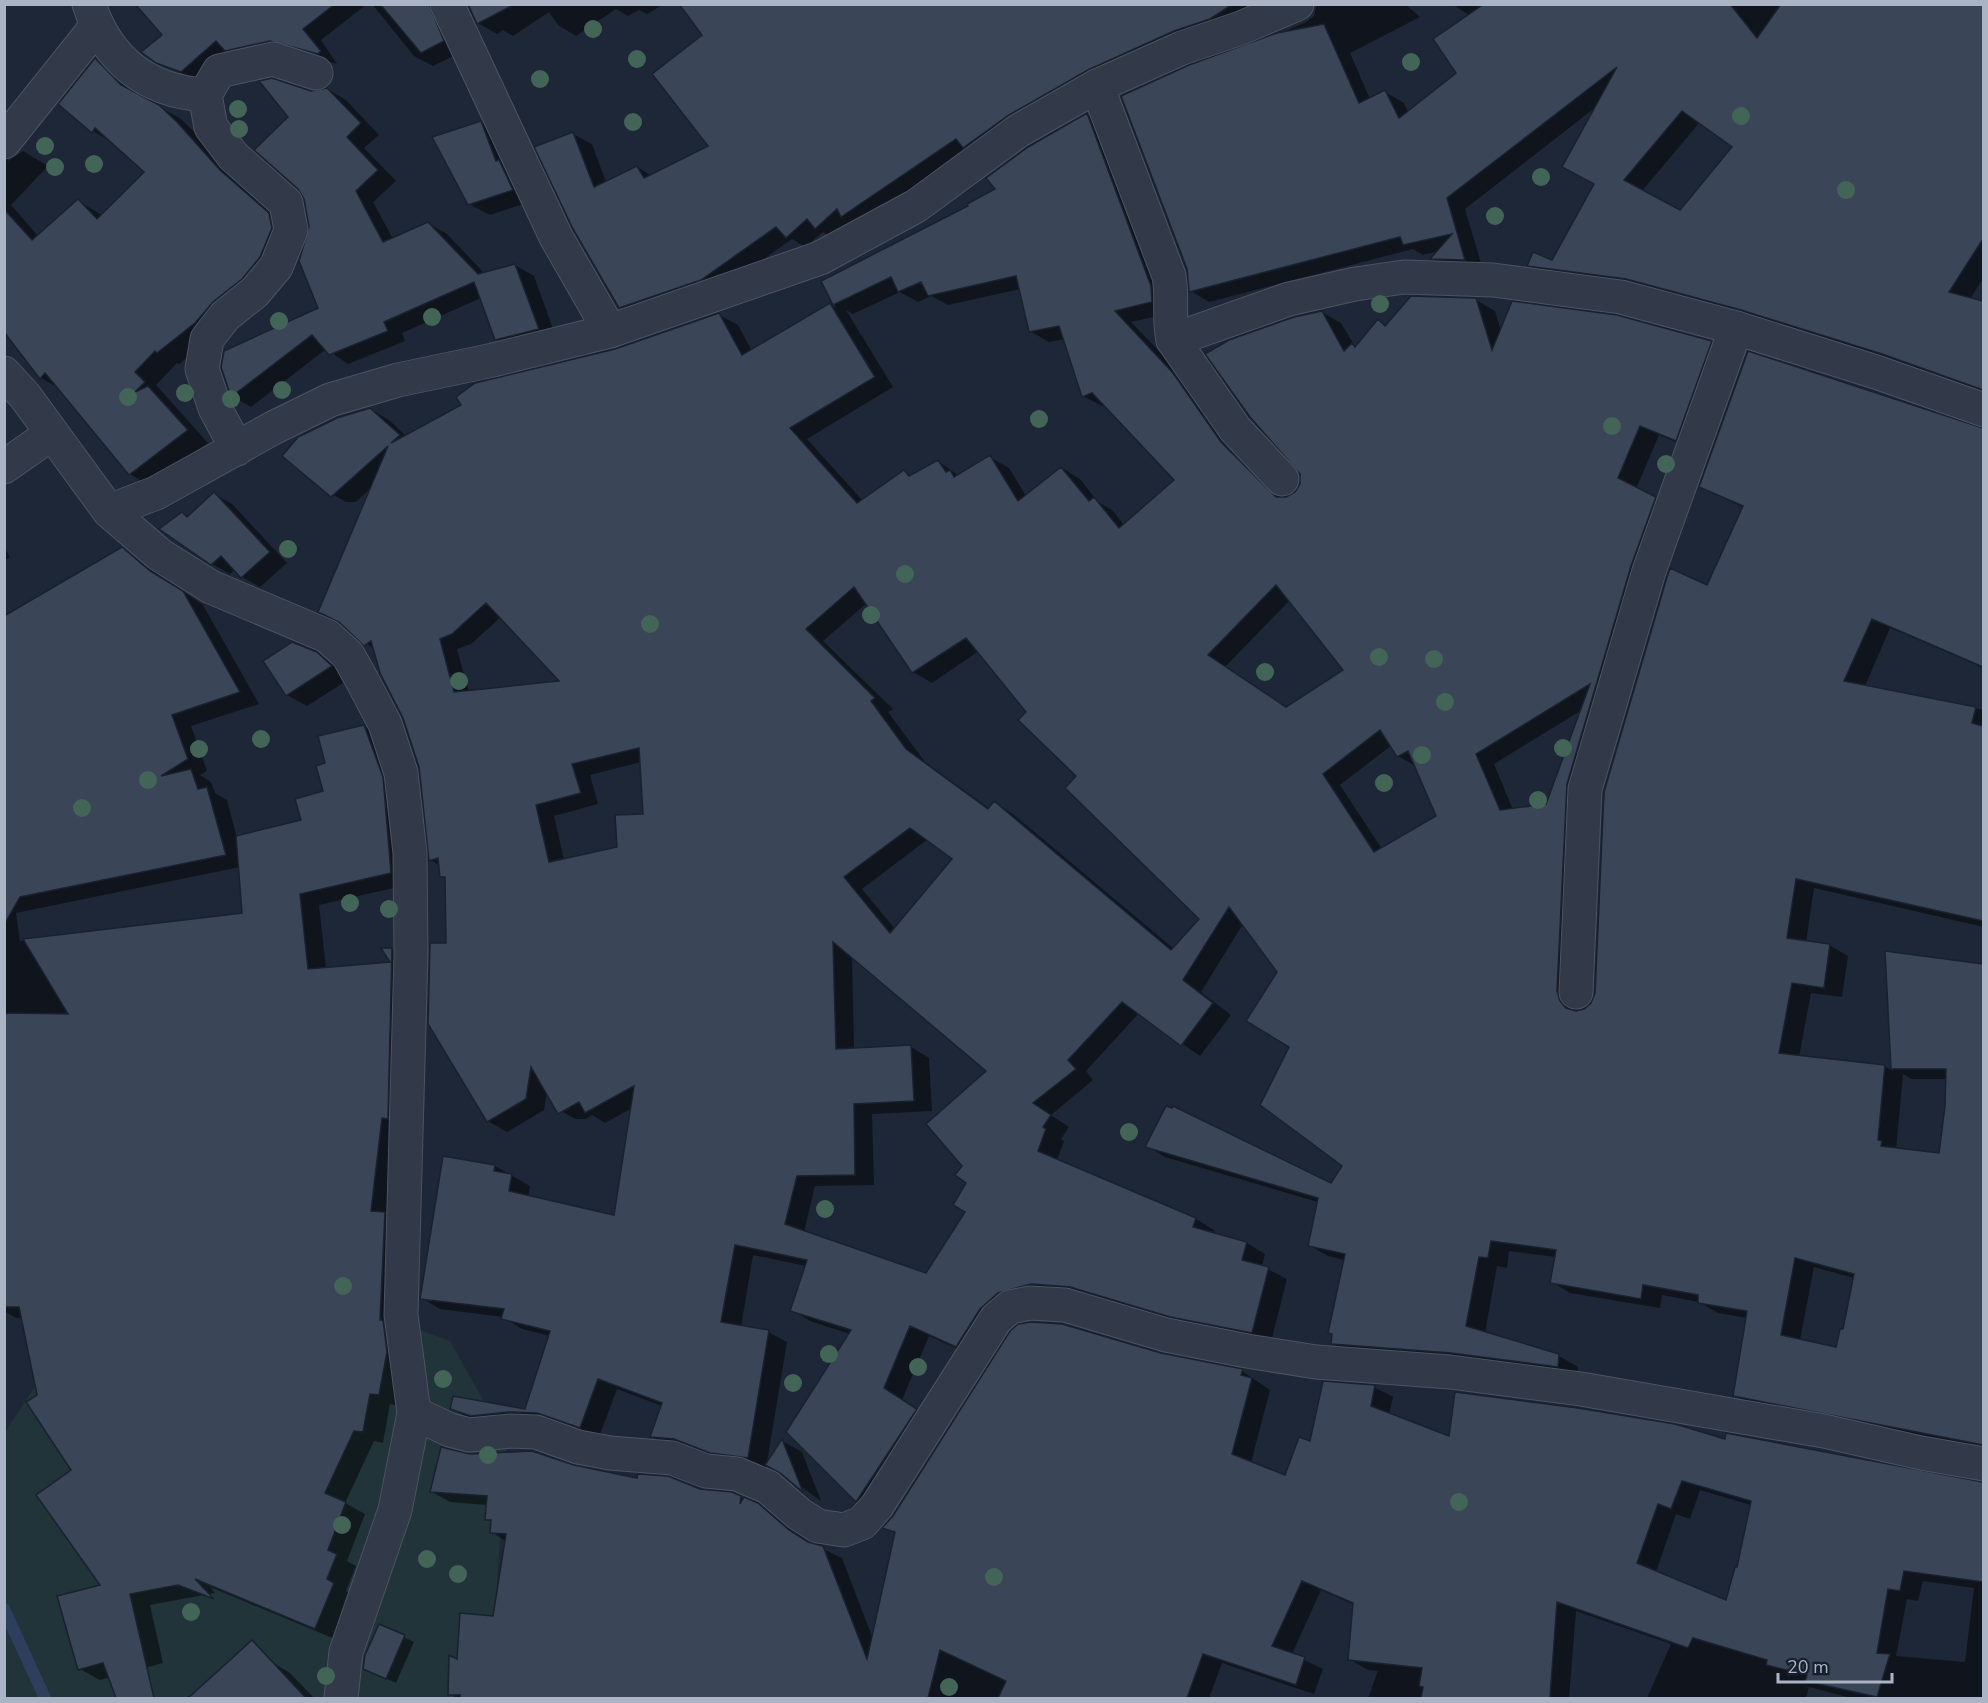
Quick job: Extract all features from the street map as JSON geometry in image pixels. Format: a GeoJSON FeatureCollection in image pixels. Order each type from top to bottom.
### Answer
{"type":"FeatureCollection","features":[{"type":"Feature","properties":{"kind":"street"},"geometry":{"type":"LineString","coordinates":[[447,4],[556,237],[610,331]]}},
{"type":"Feature","properties":{"kind":"street"},"geometry":{"type":"LineString","coordinates":[[109,511],[156,493],[330,400],[398,380],[493,360],[610,331],[820,258],[916,206],[1018,131],[1097,86],[1182,48],[1241,28],[1297,4]]}},
{"type":"Feature","properties":{"kind":"street"},"geometry":{"type":"LineString","coordinates":[[4,142],[92,16],[106,45],[132,69],[157,85],[180,94],[205,96]]}},
{"type":"Feature","properties":{"kind":"street"},"geometry":{"type":"LineString","coordinates":[[237,448],[215,408],[202,369],[207,339],[225,316],[255,292],[276,267],[291,230],[286,203],[233,156],[211,127],[205,96],[219,71],[273,59],[316,73]]}},
{"type":"Feature","properties":{"kind":"street"},"geometry":{"type":"LineString","coordinates":[[1097,86],[1169,276],[1172,293],[1169,325],[1173,340],[1235,429],[1282,479]]}},
{"type":"Feature","properties":{"kind":"street"},"geometry":{"type":"LineString","coordinates":[[1173,340],[1289,299],[1355,284],[1404,277],[1493,280],[1621,297],[1736,328],[1876,372],[1983,410]]}},
{"type":"Feature","properties":{"kind":"street"},"geometry":{"type":"LineString","coordinates":[[1576,992],[1585,789],[1649,571],[1736,328]]}},
{"type":"Feature","properties":{"kind":"street"},"geometry":{"type":"LineString","coordinates":[[4,373],[25,396],[109,511],[160,555],[212,587],[327,636],[348,655],[385,724],[401,773],[410,853],[411,954],[401,1315],[414,1413],[395,1510],[346,1652],[341,1698]]}},
{"type":"Feature","properties":{"kind":"street"},"geometry":{"type":"LineString","coordinates":[[4,467],[51,434]]}},
{"type":"Feature","properties":{"kind":"street"},"geometry":{"type":"LineString","coordinates":[[414,1413],[450,1430],[469,1435],[511,1431],[536,1432],[578,1446],[610,1453],[672,1458],[706,1471],[736,1474],[768,1487],[799,1514],[818,1526],[844,1530],[862,1523],[877,1506],[996,1319],[1010,1307],[1030,1303],[1065,1305],[1166,1335],[1247,1351],[1316,1362],[1450,1372],[1581,1389],[1824,1431],[1921,1453],[1983,1464]]}},
{"type":"Feature","properties":{"kind":"green space"},"geometry":{"type":"Polygon","coordinates":[[[310,1290],[450,1341],[507,1442],[497,1584],[570,1698],[5,1698],[5,1432],[76,1324],[310,1290]]]}},
{"type":"Feature","properties":{"kind":"building"},"geometry":{"type":"Polygon","coordinates":[[[135,4],[335,4],[303,29],[321,51],[318,54],[270,41],[225,51],[216,41],[181,72],[156,63],[141,52],[162,35],[135,4]]]}},
{"type":"Feature","properties":{"kind":"building"},"geometry":{"type":"Polygon","coordinates":[[[380,4],[429,4],[444,41],[421,53],[380,4]]]}},
{"type":"Feature","properties":{"kind":"building"},"geometry":{"type":"Polygon","coordinates":[[[468,4],[515,4],[477,24],[468,4]]]}},
{"type":"Feature","properties":{"kind":"building"},"geometry":{"type":"Polygon","coordinates":[[[679,4],[1233,4],[1210,19],[1174,31],[1088,70],[1009,115],[963,148],[956,139],[841,217],[837,209],[815,229],[807,219],[786,238],[776,227],[701,280],[619,308],[573,229],[534,147],[573,132],[594,187],[637,166],[644,178],[708,146],[652,74],[702,35],[679,4]]]}},
{"type":"Feature","properties":{"kind":"building"},"geometry":{"type":"Polygon","coordinates":[[[1484,4],[1730,4],[1757,38],[1781,4],[1983,4],[1983,239],[1949,292],[1983,301],[1983,390],[1882,354],[1741,310],[1626,279],[1527,266],[1533,252],[1552,260],[1594,184],[1562,167],[1617,67],[1447,198],[1465,260],[1430,259],[1452,234],[1403,245],[1400,237],[1189,292],[1187,269],[1121,96],[1189,65],[1277,33],[1324,24],[1359,103],[1385,90],[1399,118],[1456,73],[1433,39],[1484,4]],[[1682,111],[1624,180],[1680,210],[1732,147],[1682,111]]]}},
{"type":"Feature","properties":{"kind":"building"},"geometry":{"type":"Polygon","coordinates":[[[95,58],[121,85],[159,105],[177,122],[220,170],[269,213],[272,228],[260,257],[242,279],[213,302],[195,323],[157,353],[155,351],[135,372],[145,382],[135,392],[148,386],[188,430],[129,475],[45,373],[40,379],[4,332],[4,209],[32,240],[78,199],[97,219],[144,172],[95,128],[92,133],[58,104],[95,58]]]}},
{"type":"Feature","properties":{"kind":"building"},"geometry":{"type":"Polygon","coordinates":[[[272,78],[311,91],[327,88],[361,123],[347,137],[378,170],[356,191],[383,242],[428,222],[478,274],[515,264],[539,329],[495,340],[474,282],[384,322],[388,331],[329,355],[312,335],[231,397],[221,367],[224,351],[318,308],[299,261],[309,227],[304,199],[298,189],[254,150],[288,117],[259,81],[272,78]]]}},
{"type":"Feature","properties":{"kind":"building"},"geometry":{"type":"Polygon","coordinates":[[[1087,113],[1151,286],[1152,302],[1115,311],[1173,373],[1221,442],[1276,497],[1286,497],[1295,492],[1300,484],[1300,474],[1250,417],[1205,354],[1229,340],[1294,317],[1322,311],[1344,351],[1352,343],[1355,347],[1378,319],[1385,326],[1411,296],[1476,298],[1492,350],[1512,301],[1617,315],[1712,341],[1676,441],[1640,426],[1618,478],[1656,497],[1631,566],[1567,784],[1557,991],[1560,1001],[1566,1008],[1576,1011],[1584,1009],[1591,1003],[1595,993],[1604,792],[1667,577],[1670,568],[1707,585],[1743,506],[1699,487],[1748,351],[1983,428],[1983,667],[1872,619],[1844,681],[1976,707],[1972,723],[1983,726],[1983,921],[1796,879],[1787,938],[1830,944],[1824,988],[1792,983],[1779,1053],[1885,1065],[1878,1140],[1882,1141],[1881,1146],[1939,1153],[1945,1106],[1946,1069],[1891,1069],[1885,951],[1983,964],[1983,1445],[1733,1396],[1747,1311],[1698,1303],[1698,1295],[1643,1285],[1641,1299],[1550,1283],[1556,1250],[1491,1241],[1488,1258],[1479,1257],[1466,1326],[1559,1354],[1558,1367],[1451,1353],[1331,1344],[1332,1334],[1328,1333],[1345,1254],[1308,1246],[1318,1198],[1145,1147],[1166,1106],[1172,1108],[1173,1106],[1331,1183],[1342,1166],[1260,1105],[1289,1047],[1246,1021],[1277,972],[1229,907],[1183,980],[1213,1003],[1181,1046],[1122,1002],[1068,1060],[1076,1069],[1033,1103],[1051,1115],[1043,1127],[1046,1129],[1038,1151],[1196,1218],[1193,1227],[1247,1242],[1242,1260],[1269,1267],[1252,1333],[1170,1317],[1070,1287],[1031,1284],[998,1293],[980,1309],[956,1347],[910,1326],[884,1388],[917,1409],[856,1502],[786,1432],[851,1330],[790,1311],[807,1260],[735,1245],[721,1322],[769,1330],[748,1458],[710,1453],[674,1439],[650,1437],[662,1403],[598,1379],[580,1428],[537,1413],[509,1412],[471,1416],[450,1409],[453,1396],[525,1409],[550,1331],[501,1319],[504,1309],[420,1299],[443,1156],[495,1165],[494,1171],[512,1174],[509,1191],[614,1215],[634,1086],[585,1113],[579,1102],[558,1114],[531,1067],[526,1099],[487,1122],[428,1024],[430,943],[446,943],[445,877],[440,877],[438,858],[429,861],[419,767],[403,718],[380,673],[371,641],[364,646],[339,622],[318,612],[388,446],[331,497],[282,456],[298,437],[337,418],[370,408],[400,435],[391,443],[461,405],[456,397],[475,383],[615,349],[719,313],[742,355],[830,303],[875,377],[790,428],[857,503],[904,470],[909,476],[938,460],[946,472],[950,470],[954,477],[990,455],[1018,501],[1061,467],[1089,501],[1094,497],[1119,528],[1174,480],[1092,393],[1082,397],[1059,326],[1029,332],[1016,276],[928,296],[921,282],[898,292],[891,277],[833,305],[821,281],[968,206],[967,204],[995,189],[986,178],[1028,147],[1087,113]],[[1276,585],[1208,655],[1286,707],[1343,670],[1276,585]],[[854,587],[806,629],[875,698],[871,701],[906,749],[988,809],[994,801],[1171,950],[1199,919],[1065,788],[1076,776],[1018,720],[1026,712],[966,638],[912,673],[854,587]],[[486,603],[452,634],[440,639],[454,692],[559,681],[486,603]],[[1590,684],[1476,754],[1500,810],[1546,804],[1590,684]],[[1380,730],[1323,774],[1374,852],[1436,816],[1408,751],[1397,757],[1380,730]],[[639,748],[572,764],[581,793],[536,805],[549,862],[617,847],[615,815],[643,814],[639,748]],[[910,828],[844,877],[890,933],[952,859],[910,828]],[[833,942],[836,1049],[911,1045],[914,1101],[854,1104],[855,1175],[797,1176],[785,1224],[926,1273],[965,1212],[953,1205],[966,1183],[955,1175],[962,1166],[926,1124],[986,1071],[833,942]],[[1795,1258],[1781,1335],[1836,1347],[1840,1329],[1843,1329],[1854,1274],[1795,1258]]]}},
{"type":"Feature","properties":{"kind":"building"},"geometry":{"type":"Polygon","coordinates":[[[481,121],[496,161],[499,160],[513,190],[468,205],[432,137],[481,121]]]}},
{"type":"Feature","properties":{"kind":"building"},"geometry":{"type":"Polygon","coordinates":[[[214,492],[270,552],[241,578],[221,556],[211,565],[159,529],[182,512],[187,517],[214,492]]]}},
{"type":"Feature","properties":{"kind":"building"},"geometry":{"type":"Polygon","coordinates":[[[122,547],[150,571],[183,591],[240,692],[172,715],[188,759],[161,776],[191,769],[198,789],[207,787],[226,855],[20,897],[4,925],[4,616],[122,547]]]}},
{"type":"Feature","properties":{"kind":"building"},"geometry":{"type":"Polygon","coordinates":[[[292,642],[317,652],[332,666],[286,696],[263,661],[292,642]]]}},
{"type":"Feature","properties":{"kind":"building"},"geometry":{"type":"Polygon","coordinates":[[[364,725],[383,777],[391,873],[300,894],[308,969],[390,962],[381,948],[392,948],[388,1119],[382,1118],[371,1211],[385,1212],[380,1320],[383,1320],[387,1352],[379,1395],[370,1394],[363,1432],[354,1431],[325,1493],[346,1502],[328,1550],[337,1554],[327,1579],[334,1583],[315,1629],[195,1579],[214,1599],[178,1585],[130,1594],[154,1698],[116,1698],[103,1663],[78,1670],[57,1596],[100,1585],[36,1495],[71,1470],[26,1402],[37,1395],[19,1307],[4,1307],[5,1013],[68,1014],[23,939],[242,913],[236,836],[301,820],[295,799],[323,791],[316,766],[325,763],[318,736],[364,725]]]}},
{"type":"Feature","properties":{"kind":"building"},"geometry":{"type":"Polygon","coordinates":[[[1031,1322],[1062,1324],[1161,1353],[1243,1369],[1241,1375],[1252,1378],[1232,1454],[1285,1475],[1299,1437],[1310,1441],[1323,1381],[1375,1385],[1371,1406],[1449,1436],[1455,1392],[1578,1408],[1675,1424],[1725,1439],[1726,1433],[1983,1482],[1983,1582],[1904,1571],[1900,1591],[1888,1589],[1877,1653],[1890,1654],[1877,1697],[1805,1681],[1807,1675],[1766,1665],[1767,1660],[1693,1638],[1688,1648],[1557,1602],[1550,1698],[1421,1698],[1423,1687],[1419,1686],[1422,1668],[1348,1660],[1353,1603],[1302,1581],[1272,1646],[1305,1657],[1296,1685],[1203,1654],[1187,1698],[998,1698],[1006,1681],[940,1650],[928,1698],[460,1698],[460,1695],[448,1695],[449,1655],[457,1659],[460,1613],[493,1616],[506,1534],[490,1533],[491,1520],[485,1520],[487,1496],[430,1492],[441,1447],[470,1454],[532,1451],[574,1465],[637,1478],[638,1474],[668,1476],[700,1489],[732,1492],[741,1496],[740,1504],[744,1497],[758,1503],[789,1530],[808,1542],[823,1546],[867,1659],[895,1532],[882,1528],[893,1516],[1010,1331],[1018,1324],[1031,1322]],[[1682,1481],[1671,1509],[1658,1504],[1637,1563],[1726,1600],[1735,1567],[1737,1567],[1751,1501],[1682,1481]]]}},
{"type":"Feature","properties":{"kind":"building"},"geometry":{"type":"Polygon","coordinates":[[[782,1439],[803,1492],[780,1473],[765,1465],[782,1439]]]}},
{"type":"Feature","properties":{"kind":"building"},"geometry":{"type":"Polygon","coordinates":[[[379,1624],[405,1635],[386,1679],[363,1669],[365,1655],[379,1624]]]}},
{"type":"Feature","properties":{"kind":"building"},"geometry":{"type":"Polygon","coordinates":[[[252,1640],[306,1698],[188,1698],[218,1671],[252,1640]]]}},
{"type":"Feature","properties":{"kind":"waterway"},"geometry":{"type":"LineString","coordinates":[[4,1609],[45,1698]]}}]}
